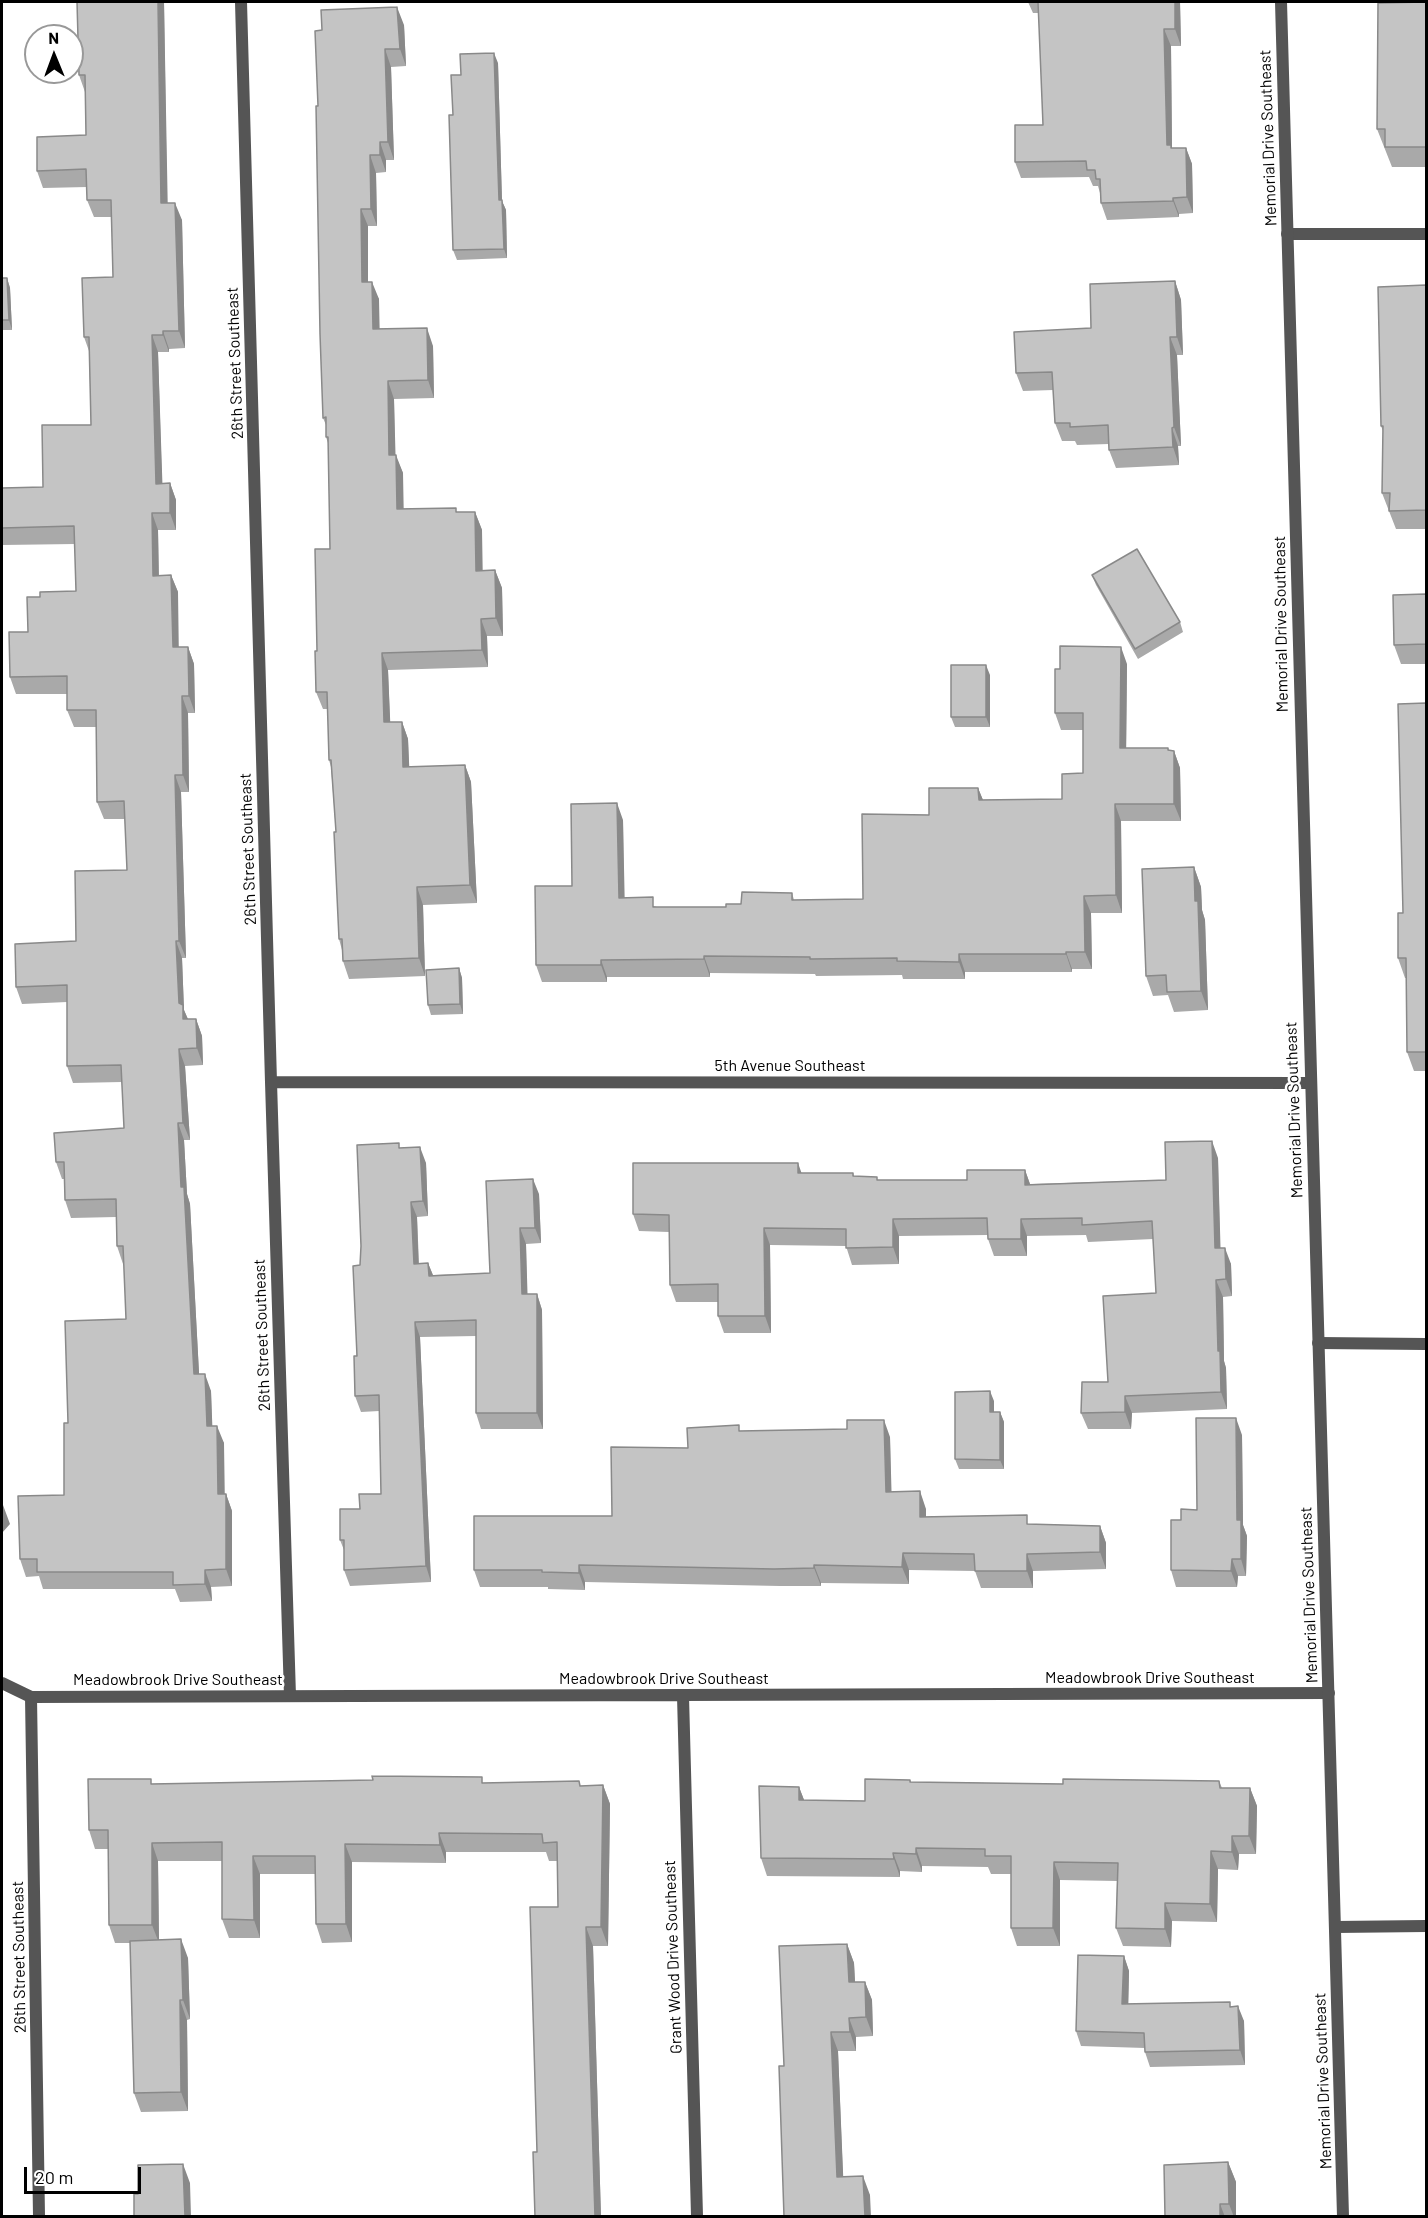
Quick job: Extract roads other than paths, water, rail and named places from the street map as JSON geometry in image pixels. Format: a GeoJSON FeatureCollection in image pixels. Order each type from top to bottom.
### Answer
{"type":"FeatureCollection","features":[{"type":"Feature","properties":{"kind":"street","name":"26th Street Southeast"},"geometry":{"type":"LineString","coordinates":[[241,2],[290,1696]]}},
{"type":"Feature","properties":{"kind":"street","name":"Memorial Drive Southeast"},"geometry":{"type":"LineString","coordinates":[[1281,2],[1343,2217]]}},
{"type":"Feature","properties":{"kind":"street"},"geometry":{"type":"LineString","coordinates":[[1287,234],[1426,234]]}},
{"type":"Feature","properties":{"kind":"street","name":"5th Avenue Southeast"},"geometry":{"type":"LineString","coordinates":[[271,1082],[1310,1083]]}},
{"type":"Feature","properties":{"kind":"street"},"geometry":{"type":"LineString","coordinates":[[1318,1343],[1426,1344]]}},
{"type":"Feature","properties":{"kind":"street","name":"Meadowbrook Drive Southeast"},"geometry":{"type":"LineString","coordinates":[[2,1683],[31,1697],[1329,1693]]}},
{"type":"Feature","properties":{"kind":"street","name":"Grant Wood Drive Southeast"},"geometry":{"type":"LineString","coordinates":[[683,1696],[697,2217]]}},
{"type":"Feature","properties":{"kind":"street","name":"26th Street Southeast"},"geometry":{"type":"LineString","coordinates":[[31,1697],[39,2217]]}},
{"type":"Feature","properties":{"kind":"street"},"geometry":{"type":"LineString","coordinates":[[1335,1927],[1426,1926]]}}]}
